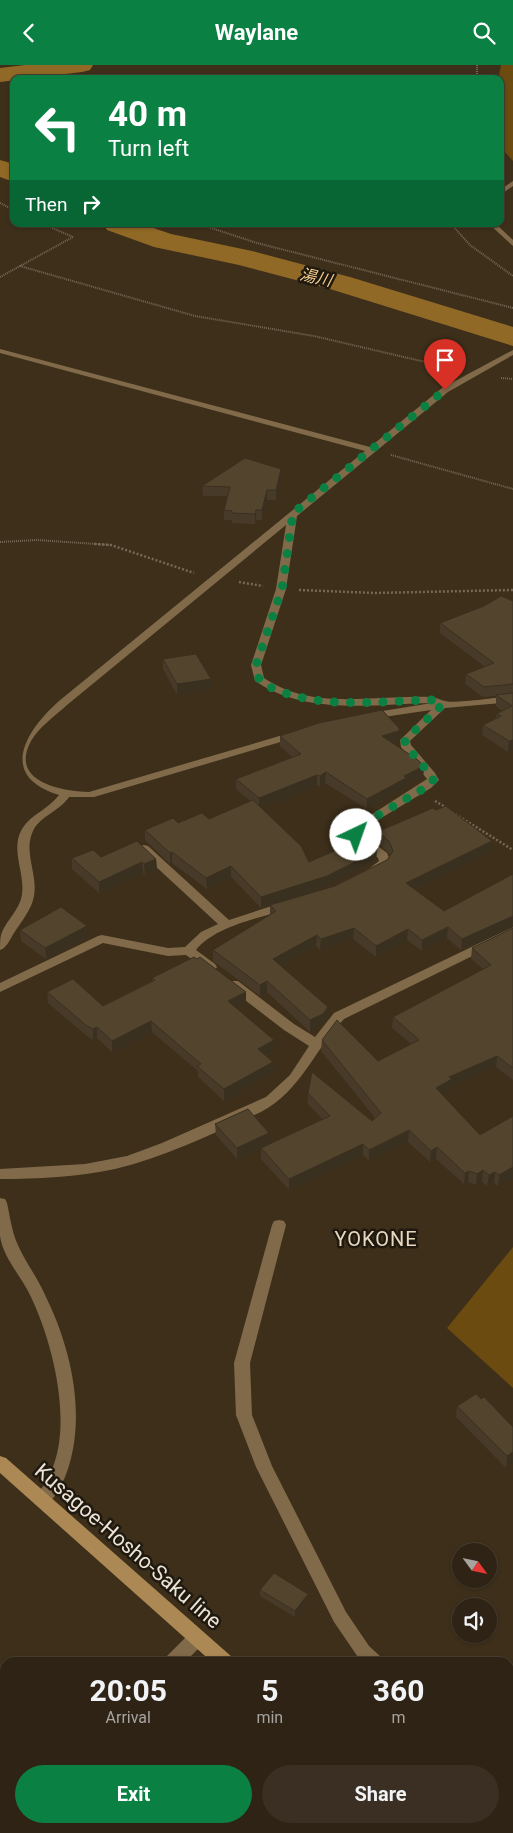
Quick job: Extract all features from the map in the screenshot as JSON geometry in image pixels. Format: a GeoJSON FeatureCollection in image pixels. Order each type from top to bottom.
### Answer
{"type":"FeatureCollection","features":[{"type":"Feature","properties":{"kind":"main road","name":"Kusagoe-Hosho-Saku line"},"geometry":{"type":"LineString","coordinates":[[0,1463],[219,1657]]}},
{"type":"Feature","properties":{"kind":"street"},"geometry":{"type":"LineString","coordinates":[[495,227],[513,244]]}},
{"type":"Feature","properties":{"kind":"street"},"geometry":{"type":"LineString","coordinates":[[0,351],[370,450]]}},
{"type":"Feature","properties":{"kind":"street"},"geometry":{"type":"LineString","coordinates":[[311,730],[104,792],[65,795],[37,785],[24,774],[20,762],[26,741],[63,703],[445,390],[513,351]]}},
{"type":"Feature","properties":{"kind":"street"},"geometry":{"type":"LineString","coordinates":[[293,513],[282,589],[256,665],[259,679],[264,684],[292,695],[322,701],[432,700],[440,702],[442,705]]}},
{"type":"Feature","properties":{"kind":"street"},"geometry":{"type":"LineString","coordinates":[[355,719],[442,705],[513,699]]}},
{"type":"Feature","properties":{"kind":"street"},"geometry":{"type":"LineString","coordinates":[[358,878],[386,862],[383,856],[356,835],[358,827],[419,791],[433,780],[431,775],[405,745],[405,740],[442,705]]}},
{"type":"Feature","properties":{"kind":"street"},"geometry":{"type":"LineString","coordinates":[[0,946],[28,895],[23,842],[27,830],[36,819],[60,803],[65,795]]}},
{"type":"Feature","properties":{"kind":"street"},"geometry":{"type":"LineString","coordinates":[[139,845],[227,925]]}},
{"type":"Feature","properties":{"kind":"street"},"geometry":{"type":"LineString","coordinates":[[189,951],[198,938],[227,925],[293,903]]}},
{"type":"Feature","properties":{"kind":"street"},"geometry":{"type":"LineString","coordinates":[[0,1174],[30,1174],[112,1165],[162,1150],[259,1107],[277,1096],[307,1062],[325,1029],[339,1016],[513,931]]}},
{"type":"Feature","properties":{"kind":"street"},"geometry":{"type":"LineString","coordinates":[[0,988],[102,939],[168,952],[189,951],[289,1027],[316,1044]]}},
{"type":"Feature","properties":{"kind":"street"},"geometry":{"type":"LineString","coordinates":[[0,1203],[7,1237],[38,1297],[54,1338],[64,1381],[67,1445],[55,1483],[41,1499]]}},
{"type":"Feature","properties":{"kind":"street"},"geometry":{"type":"LineString","coordinates":[[279,1225],[242,1363],[244,1415],[264,1467],[340,1617],[363,1652],[368,1657]]}},
{"type":"Feature","properties":{"kind":"street"},"geometry":{"type":"LineString","coordinates":[[178,1657],[197,1638]]}},
{"type":"Feature","properties":{"kind":"path"},"geometry":{"type":"LineString","coordinates":[[0,277],[73,237],[51,227]]}},
{"type":"Feature","properties":{"kind":"path"},"geometry":{"type":"LineString","coordinates":[[208,227],[257,243],[513,308]]}},
{"type":"Feature","properties":{"kind":"path"},"geometry":{"type":"LineString","coordinates":[[453,227],[474,247],[513,276]]}},
{"type":"Feature","properties":{"kind":"path"},"geometry":{"type":"LineString","coordinates":[[20,266],[195,316],[314,336],[478,371]]}},
{"type":"Feature","properties":{"kind":"path"},"geometry":{"type":"LineString","coordinates":[[370,450],[513,489]]}},
{"type":"Feature","properties":{"kind":"path"},"geometry":{"type":"LineString","coordinates":[[0,542],[37,540],[111,545],[189,572],[282,589],[375,593],[513,590]]}},
{"type":"Feature","properties":{"kind":"path"},"geometry":{"type":"LineString","coordinates":[[419,791],[513,850]]}},
{"type":"Feature","properties":{"kind":"shaded area"},"geometry":{"type":"Polygon","coordinates":[[[501,65],[513,65],[513,161],[504,151],[504,75],[499,75],[501,65]]]}},
{"type":"Feature","properties":{"kind":"shaded area"},"geometry":{"type":"Polygon","coordinates":[[[513,1247],[513,1388],[447,1328],[513,1247]]]}},
{"type":"Feature","properties":{"kind":"building"},"geometry":{"type":"Polygon","coordinates":[[[245,458],[281,469],[276,490],[267,490],[262,510],[256,510],[255,514],[232,513],[232,511],[224,510],[230,487],[202,486],[245,458]]]}},
{"type":"Feature","properties":{"kind":"building"},"geometry":{"type":"Polygon","coordinates":[[[501,596],[513,601],[513,684],[484,687],[466,674],[494,663],[440,623],[484,606],[501,596]]]}},
{"type":"Feature","properties":{"kind":"building"},"geometry":{"type":"Polygon","coordinates":[[[196,654],[211,679],[177,684],[163,659],[196,654]]]}},
{"type":"Feature","properties":{"kind":"building"},"geometry":{"type":"Polygon","coordinates":[[[513,693],[513,740],[509,741],[483,725],[501,716],[496,714],[512,706],[496,695],[513,693]]]}},
{"type":"Feature","properties":{"kind":"building"},"geometry":{"type":"Polygon","coordinates":[[[382,710],[399,728],[399,731],[382,736],[424,766],[367,799],[326,772],[320,776],[317,775],[259,798],[236,779],[301,754],[280,736],[319,723],[382,710]]]}},
{"type":"Feature","properties":{"kind":"building"},"geometry":{"type":"Polygon","coordinates":[[[253,800],[301,846],[309,862],[364,838],[377,848],[377,851],[327,876],[261,897],[231,866],[206,878],[172,852],[170,853],[145,830],[173,818],[178,823],[202,813],[209,819],[253,800]]]}},
{"type":"Feature","properties":{"kind":"building"},"geometry":{"type":"Polygon","coordinates":[[[446,806],[492,841],[406,883],[444,911],[513,874],[513,916],[462,939],[448,927],[422,940],[408,929],[376,946],[354,928],[321,939],[317,935],[273,959],[328,1007],[323,1014],[310,1020],[267,981],[260,985],[213,950],[276,911],[270,905],[335,886],[387,860],[393,851],[389,841],[377,832],[433,808],[436,810],[446,806]]]}},
{"type":"Feature","properties":{"kind":"building"},"geometry":{"type":"Polygon","coordinates":[[[137,841],[156,859],[144,864],[142,862],[99,882],[72,858],[93,850],[101,857],[137,841]]]}},
{"type":"Feature","properties":{"kind":"building"},"geometry":{"type":"Polygon","coordinates":[[[61,907],[87,926],[45,948],[20,930],[61,907]]]}},
{"type":"Feature","properties":{"kind":"building"},"geometry":{"type":"Polygon","coordinates":[[[513,928],[513,1068],[497,1056],[449,1077],[452,1079],[436,1088],[480,1135],[513,1116],[513,1167],[499,1175],[495,1172],[489,1175],[483,1170],[477,1174],[469,1171],[465,1173],[437,1147],[431,1151],[409,1130],[369,1150],[363,1144],[289,1179],[261,1148],[330,1116],[308,1093],[312,1072],[372,1121],[381,1113],[322,1040],[337,1020],[378,1061],[419,1040],[393,1017],[491,965],[472,948],[513,928]]]}},
{"type":"Feature","properties":{"kind":"building"},"geometry":{"type":"Polygon","coordinates":[[[194,957],[197,959],[200,957],[246,992],[228,1001],[274,1040],[258,1049],[273,1062],[224,1089],[197,1066],[201,1064],[151,1021],[112,1041],[97,1027],[93,1029],[87,1026],[47,992],[73,979],[103,1006],[155,980],[152,978],[194,957]]]}},
{"type":"Feature","properties":{"kind":"building"},"geometry":{"type":"Polygon","coordinates":[[[248,1109],[269,1133],[237,1148],[215,1124],[248,1109]]]}},
{"type":"Feature","properties":{"kind":"building"},"geometry":{"type":"Polygon","coordinates":[[[476,1394],[481,1399],[484,1397],[513,1427],[513,1452],[507,1456],[457,1406],[476,1394]]]}},
{"type":"Feature","properties":{"kind":"building"},"geometry":{"type":"Polygon","coordinates":[[[274,1573],[308,1594],[295,1611],[260,1590],[274,1573]]]}},
{"type":"Feature","properties":{"kind":"waterway","name":"湯川"},"geometry":{"type":"LineString","coordinates":[[0,75],[82,65]]}},
{"type":"Feature","properties":{"kind":"waterway","name":"湯川"},"geometry":{"type":"LineString","coordinates":[[0,168],[10,172]]}},
{"type":"Feature","properties":{"kind":"waterway","name":"湯川"},"geometry":{"type":"LineString","coordinates":[[125,227],[164,241],[242,257],[340,283],[513,337]]}},
{"type":"Feature","properties":{"kind":"district","name":"YOKONE"},"geometry":{"type":"Point","coordinates":[376,1239]}},
{"type":"Feature","properties":{"kind":"route"},"geometry":{"type":"LineString","coordinates":[[356,835],[358,827],[428,786],[433,780],[431,775],[405,745],[405,740],[442,705],[440,702],[432,700],[342,702],[306,699],[264,684],[259,679],[256,665],[282,589],[293,513],[445,390]]}}]}
